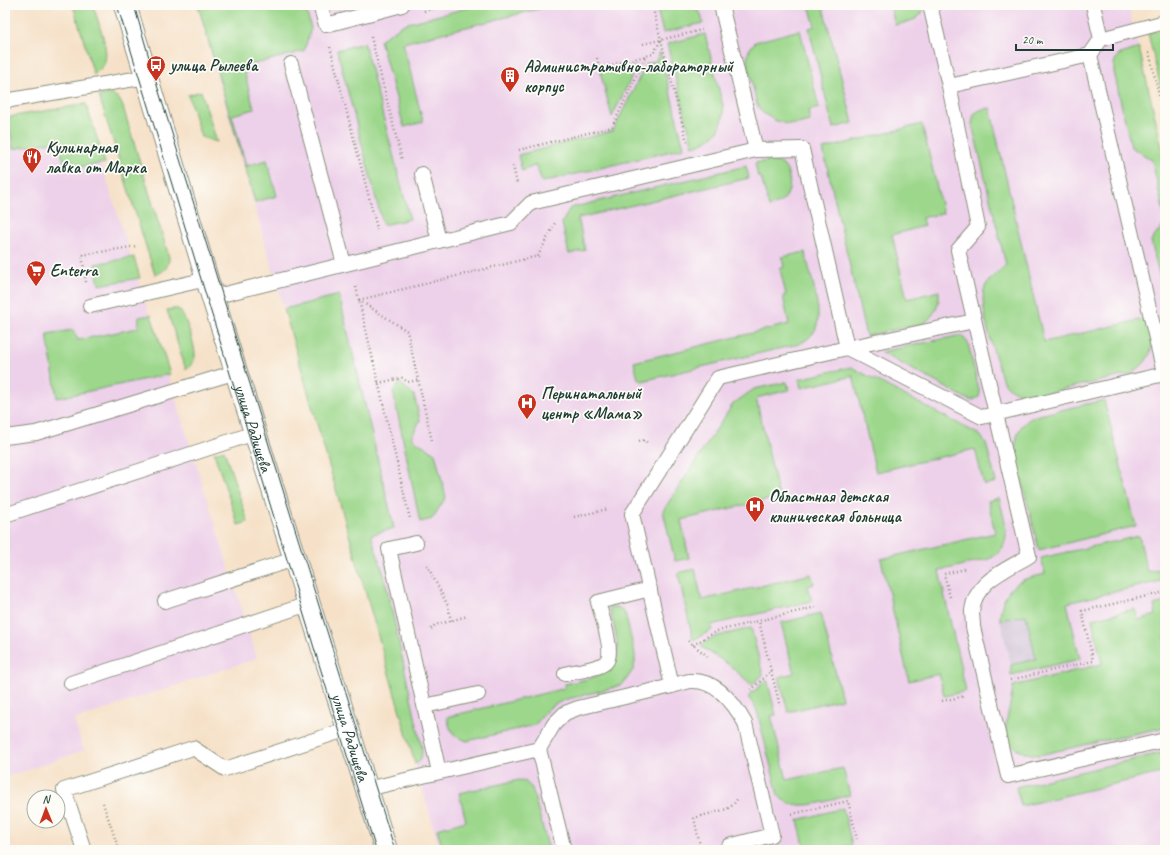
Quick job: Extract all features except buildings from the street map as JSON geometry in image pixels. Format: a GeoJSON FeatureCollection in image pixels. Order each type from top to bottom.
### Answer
{"type":"FeatureCollection","features":[{"type":"Feature","properties":{"kind":"street","name":"улица Радищева"},"geometry":{"type":"LineString","coordinates":[[125,5],[210,288],[386,850]]}},
{"type":"Feature","properties":{"kind":"lane"},"geometry":{"type":"LineString","coordinates":[[320,5],[326,25],[402,5]]}},
{"type":"Feature","properties":{"kind":"lane"},"geometry":{"type":"LineString","coordinates":[[721,5],[756,150]]}},
{"type":"Feature","properties":{"kind":"lane"},"geometry":{"type":"LineString","coordinates":[[930,5],[949,86],[978,227],[958,250],[1029,556],[986,581],[974,600],[972,611],[973,627],[1008,776],[1165,740]]}},
{"type":"Feature","properties":{"kind":"lane"},"geometry":{"type":"LineString","coordinates":[[1093,5],[1101,39]]}},
{"type":"Feature","properties":{"kind":"lane"},"geometry":{"type":"LineString","coordinates":[[949,86],[1090,55],[1101,39],[1165,22]]}},
{"type":"Feature","properties":{"kind":"lane"},"geometry":{"type":"LineString","coordinates":[[1090,55],[1165,377]]}},
{"type":"Feature","properties":{"kind":"lane"},"geometry":{"type":"LineString","coordinates":[[291,64],[347,263]]}},
{"type":"Feature","properties":{"kind":"lane"},"geometry":{"type":"LineString","coordinates":[[5,100],[146,77]]}},
{"type":"Feature","properties":{"kind":"lane"},"geometry":{"type":"LineString","coordinates":[[90,306],[210,288],[347,263],[511,223],[531,204],[756,150],[802,149],[848,348],[982,417],[1164,374]]}},
{"type":"Feature","properties":{"kind":"lane"},"geometry":{"type":"LineString","coordinates":[[422,174],[438,241]]}},
{"type":"Feature","properties":{"kind":"lane"},"geometry":{"type":"LineString","coordinates":[[672,686],[632,514],[718,378],[974,321]]}},
{"type":"Feature","properties":{"kind":"lane"},"geometry":{"type":"LineString","coordinates":[[5,437],[36,433],[236,372]]}},
{"type":"Feature","properties":{"kind":"lane"},"geometry":{"type":"LineString","coordinates":[[5,515],[255,433]]}},
{"type":"Feature","properties":{"kind":"lane"},"geometry":{"type":"LineString","coordinates":[[416,543],[389,549],[439,772]]}},
{"type":"Feature","properties":{"kind":"lane"},"geometry":{"type":"LineString","coordinates":[[165,601],[294,559]]}},
{"type":"Feature","properties":{"kind":"lane"},"geometry":{"type":"LineString","coordinates":[[565,674],[601,665],[607,661],[609,646],[598,602],[650,589]]}},
{"type":"Feature","properties":{"kind":"lane"},"geometry":{"type":"LineString","coordinates":[[71,683],[308,604]]}},
{"type":"Feature","properties":{"kind":"lane"},"geometry":{"type":"LineString","coordinates":[[367,789],[538,749],[554,724],[565,713],[578,708],[690,681],[700,682],[713,687],[725,695],[736,708],[745,723],[772,835],[729,846]]}},
{"type":"Feature","properties":{"kind":"lane"},"geometry":{"type":"LineString","coordinates":[[425,706],[478,694]]}},
{"type":"Feature","properties":{"kind":"lane"},"geometry":{"type":"LineString","coordinates":[[84,850],[64,790],[193,748],[226,769],[348,729]]}},
{"type":"Feature","properties":{"kind":"lane"},"geometry":{"type":"LineString","coordinates":[[538,749],[564,850]]}},
{"type":"Feature","properties":{"kind":"path"},"geometry":{"type":"LineString","coordinates":[[652,5],[694,165]]}},
{"type":"Feature","properties":{"kind":"path"},"geometry":{"type":"LineString","coordinates":[[643,44],[725,24]]}},
{"type":"Feature","properties":{"kind":"path"},"geometry":{"type":"LineString","coordinates":[[1143,28],[1165,121]]}},
{"type":"Feature","properties":{"kind":"path"},"geometry":{"type":"LineString","coordinates":[[369,30],[404,167]]}},
{"type":"Feature","properties":{"kind":"path"},"geometry":{"type":"LineString","coordinates":[[597,58],[600,68],[646,56],[653,54],[661,40]]}},
{"type":"Feature","properties":{"kind":"path"},"geometry":{"type":"LineString","coordinates":[[329,41],[383,255]]}},
{"type":"Feature","properties":{"kind":"path"},"geometry":{"type":"LineString","coordinates":[[519,150],[612,127],[646,56]]}},
{"type":"Feature","properties":{"kind":"path"},"geometry":{"type":"LineString","coordinates":[[513,166],[518,189]]}},
{"type":"Feature","properties":{"kind":"path"},"geometry":{"type":"LineString","coordinates":[[359,300],[538,256],[558,217]]}},
{"type":"Feature","properties":{"kind":"path"},"geometry":{"type":"LineString","coordinates":[[90,306],[82,255],[137,246]]}},
{"type":"Feature","properties":{"kind":"path"},"geometry":{"type":"LineString","coordinates":[[347,263],[359,300],[416,543],[448,606],[452,621]]}},
{"type":"Feature","properties":{"kind":"path"},"geometry":{"type":"LineString","coordinates":[[359,300],[407,331],[432,441]]}},
{"type":"Feature","properties":{"kind":"path"},"geometry":{"type":"LineString","coordinates":[[378,383],[402,378],[408,382],[418,380]]}},
{"type":"Feature","properties":{"kind":"path"},"geometry":{"type":"LineString","coordinates":[[952,605],[944,574],[972,568]]}},
{"type":"Feature","properties":{"kind":"path"},"geometry":{"type":"LineString","coordinates":[[942,701],[973,694],[972,689],[1093,661],[1082,611],[1165,592]]}},
{"type":"Feature","properties":{"kind":"path"},"geometry":{"type":"LineString","coordinates":[[693,645],[716,631],[816,607]]}},
{"type":"Feature","properties":{"kind":"path"},"geometry":{"type":"LineString","coordinates":[[759,621],[780,706]]}},
{"type":"Feature","properties":{"kind":"path"},"geometry":{"type":"LineString","coordinates":[[688,641],[716,662]]}},
{"type":"Feature","properties":{"kind":"path"},"geometry":{"type":"LineString","coordinates":[[748,687],[751,691],[771,671]]}},
{"type":"Feature","properties":{"kind":"path"},"geometry":{"type":"LineString","coordinates":[[701,850],[694,818],[727,809],[733,805],[739,796]]}},
{"type":"Feature","properties":{"kind":"path"},"geometry":{"type":"LineString","coordinates":[[769,820],[848,801],[857,839]]}},
{"type":"Feature","properties":{"kind":"shaded area","name":"Областная детская клиническая больница"},"geometry":{"type":"Polygon","coordinates":[[[197,5],[1128,5],[1165,161],[1165,850],[440,850],[197,5]]]}},
{"type":"Feature","properties":{"kind":"shaded area"},"geometry":{"type":"Polygon","coordinates":[[[87,117],[257,658],[74,720],[84,750],[5,778],[5,130],[87,117]]]}},
{"type":"Feature","properties":{"kind":"shaded area"},"geometry":{"type":"Polygon","coordinates":[[[1026,615],[1036,659],[1011,665],[1000,620],[1026,615]]]}},
{"type":"Feature","properties":{"kind":"green space"},"geometry":{"type":"Polygon","coordinates":[[[73,5],[93,5],[100,27],[106,53],[103,66],[94,75],[73,5]]]}},
{"type":"Feature","properties":{"kind":"green space"},"geometry":{"type":"Polygon","coordinates":[[[198,5],[305,5],[311,28],[304,51],[243,67],[254,109],[232,115],[246,166],[267,160],[277,196],[255,202],[198,5]]]}},
{"type":"Feature","properties":{"kind":"green space"},"geometry":{"type":"Polygon","coordinates":[[[479,5],[554,5],[403,43],[423,122],[404,127],[380,40],[404,24],[479,5]]]}},
{"type":"Feature","properties":{"kind":"green space"},"geometry":{"type":"Polygon","coordinates":[[[656,5],[693,5],[701,14],[703,23],[663,33],[656,5]]]}},
{"type":"Feature","properties":{"kind":"green space"},"geometry":{"type":"Polygon","coordinates":[[[809,5],[831,5],[823,7],[853,123],[833,128],[809,28],[815,26],[809,5]]]}},
{"type":"Feature","properties":{"kind":"green space"},"geometry":{"type":"Polygon","coordinates":[[[890,5],[924,5],[921,14],[914,20],[895,25],[890,5]]]}},
{"type":"Feature","properties":{"kind":"green space"},"geometry":{"type":"Polygon","coordinates":[[[800,30],[819,108],[808,111],[810,121],[797,124],[786,124],[774,120],[763,113],[757,105],[747,61],[749,50],[755,42],[800,30]]]}},
{"type":"Feature","properties":{"kind":"green space"},"geometry":{"type":"Polygon","coordinates":[[[1162,30],[1165,35],[1165,106],[1148,33],[1162,30]]]}},
{"type":"Feature","properties":{"kind":"green space"},"geometry":{"type":"Polygon","coordinates":[[[705,34],[723,106],[723,114],[720,127],[717,132],[707,140],[693,146],[667,44],[705,34]]]}},
{"type":"Feature","properties":{"kind":"green space"},"geometry":{"type":"Polygon","coordinates":[[[364,43],[410,219],[383,225],[337,50],[364,43]]]}},
{"type":"Feature","properties":{"kind":"green space"},"geometry":{"type":"Polygon","coordinates":[[[1139,48],[1165,160],[1165,219],[1152,160],[1131,147],[1114,72],[1114,63],[1118,55],[1139,48]]]}},
{"type":"Feature","properties":{"kind":"green space"},"geometry":{"type":"Polygon","coordinates":[[[660,52],[684,148],[542,182],[536,165],[522,171],[518,155],[613,131],[646,64],[655,62],[660,52]]]}},
{"type":"Feature","properties":{"kind":"green space"},"geometry":{"type":"Polygon","coordinates":[[[637,66],[612,117],[600,71],[616,67],[617,72],[637,66]]]}},
{"type":"Feature","properties":{"kind":"green space"},"geometry":{"type":"Polygon","coordinates":[[[201,91],[217,142],[201,137],[188,95],[201,91]]]}},
{"type":"Feature","properties":{"kind":"green space"},"geometry":{"type":"Polygon","coordinates":[[[108,94],[114,95],[118,98],[123,107],[169,257],[166,268],[155,275],[99,96],[108,94]]]}},
{"type":"Feature","properties":{"kind":"green space"},"geometry":{"type":"Polygon","coordinates":[[[86,104],[105,163],[67,169],[57,141],[13,149],[8,117],[86,104]]]}},
{"type":"Feature","properties":{"kind":"green space"},"geometry":{"type":"Polygon","coordinates":[[[990,108],[1044,342],[1152,317],[1152,343],[1149,355],[1139,368],[1131,374],[1037,395],[1021,394],[1016,392],[1005,384],[1002,379],[992,346],[986,319],[983,295],[985,287],[989,281],[1006,265],[972,124],[974,114],[980,110],[990,108]]]}},
{"type":"Feature","properties":{"kind":"green space"},"geometry":{"type":"Polygon","coordinates":[[[922,124],[943,213],[922,218],[924,226],[892,235],[907,299],[939,291],[938,305],[932,316],[925,323],[866,336],[823,149],[922,124]]]}},
{"type":"Feature","properties":{"kind":"green space"},"geometry":{"type":"Polygon","coordinates":[[[768,161],[777,162],[783,165],[788,173],[790,182],[789,191],[783,200],[769,207],[761,177],[758,177],[755,163],[768,161]]]}},
{"type":"Feature","properties":{"kind":"green space"},"geometry":{"type":"Polygon","coordinates":[[[746,166],[749,178],[578,218],[585,250],[569,254],[562,223],[570,208],[746,166]]]}},
{"type":"Feature","properties":{"kind":"green space"},"geometry":{"type":"Polygon","coordinates":[[[1165,223],[1165,299],[1151,241],[1165,223]]]}},
{"type":"Feature","properties":{"kind":"green space"},"geometry":{"type":"Polygon","coordinates":[[[805,252],[818,310],[816,329],[807,339],[799,344],[642,381],[638,379],[634,362],[789,324],[783,296],[786,295],[780,269],[784,267],[782,257],[805,252]]]}},
{"type":"Feature","properties":{"kind":"green space"},"geometry":{"type":"Polygon","coordinates":[[[134,257],[140,278],[99,285],[95,264],[134,257]]]}},
{"type":"Feature","properties":{"kind":"green space"},"geometry":{"type":"Polygon","coordinates":[[[339,295],[394,528],[371,535],[384,575],[422,748],[422,756],[415,764],[284,309],[339,295]]]}},
{"type":"Feature","properties":{"kind":"green space"},"geometry":{"type":"Polygon","coordinates":[[[178,309],[184,317],[194,346],[195,357],[192,364],[186,370],[167,310],[178,309]]]}},
{"type":"Feature","properties":{"kind":"green space"},"geometry":{"type":"Polygon","coordinates":[[[151,315],[170,374],[57,398],[47,334],[73,330],[78,340],[138,328],[139,317],[151,315]]]}},
{"type":"Feature","properties":{"kind":"green space"},"geometry":{"type":"Polygon","coordinates":[[[962,336],[968,343],[980,394],[979,397],[973,400],[969,400],[880,352],[962,336]]]}},
{"type":"Feature","properties":{"kind":"green space"},"geometry":{"type":"Polygon","coordinates":[[[851,367],[980,435],[986,443],[996,482],[984,485],[975,449],[876,472],[853,376],[801,388],[799,379],[851,367]]]}},
{"type":"Feature","properties":{"kind":"green space"},"geometry":{"type":"Polygon","coordinates":[[[787,382],[789,390],[756,398],[779,497],[681,520],[689,558],[675,561],[663,511],[733,404],[754,389],[787,382]]]}},
{"type":"Feature","properties":{"kind":"green space"},"geometry":{"type":"Polygon","coordinates":[[[400,383],[414,395],[420,420],[411,438],[435,453],[446,497],[432,519],[420,522],[393,391],[400,383]]]}},
{"type":"Feature","properties":{"kind":"green space"},"geometry":{"type":"Polygon","coordinates":[[[1104,400],[1136,526],[1039,550],[1016,457],[1018,432],[1024,423],[1035,416],[1104,400]]]}},
{"type":"Feature","properties":{"kind":"green space"},"geometry":{"type":"Polygon","coordinates":[[[224,450],[248,522],[238,525],[214,453],[224,450]]]}},
{"type":"Feature","properties":{"kind":"green space"},"geometry":{"type":"Polygon","coordinates":[[[999,498],[1006,532],[1003,548],[989,559],[939,571],[966,691],[944,696],[939,674],[909,681],[881,559],[995,533],[988,501],[999,498]]]}},
{"type":"Feature","properties":{"kind":"green space"},"geometry":{"type":"Polygon","coordinates":[[[1139,536],[1147,572],[1165,568],[1165,580],[1067,603],[1080,659],[1011,675],[1011,665],[1036,659],[1026,615],[1000,620],[1001,608],[1009,591],[1017,583],[1023,580],[1045,574],[1041,558],[1139,536]]]}},
{"type":"Feature","properties":{"kind":"green space"},"geometry":{"type":"Polygon","coordinates":[[[695,569],[702,600],[811,574],[814,584],[808,586],[812,601],[711,625],[712,630],[693,640],[678,573],[695,569]]]}},
{"type":"Feature","properties":{"kind":"green space"},"geometry":{"type":"Polygon","coordinates":[[[1165,602],[1165,727],[1039,755],[1023,752],[1013,747],[1008,740],[1006,731],[1013,686],[1102,664],[1092,619],[1135,609],[1138,620],[1156,615],[1154,605],[1165,602]]]}},
{"type":"Feature","properties":{"kind":"green space"},"geometry":{"type":"Polygon","coordinates":[[[609,607],[617,607],[625,613],[635,654],[633,670],[623,684],[564,700],[548,709],[535,725],[467,741],[455,736],[450,728],[447,717],[565,688],[565,684],[589,679],[603,674],[611,669],[615,662],[617,644],[609,607]]]}},
{"type":"Feature","properties":{"kind":"green space"},"geometry":{"type":"Polygon","coordinates":[[[821,613],[842,699],[788,712],[779,677],[794,673],[781,623],[821,613]]]}},
{"type":"Feature","properties":{"kind":"green space"},"geometry":{"type":"Polygon","coordinates":[[[751,628],[763,675],[752,685],[728,664],[700,646],[714,637],[751,628]]]}},
{"type":"Feature","properties":{"kind":"green space"},"geometry":{"type":"Polygon","coordinates":[[[767,679],[776,715],[771,716],[787,780],[843,768],[850,795],[802,805],[785,801],[778,795],[756,708],[748,697],[767,679]]]}},
{"type":"Feature","properties":{"kind":"green space"},"geometry":{"type":"Polygon","coordinates":[[[1165,752],[1165,772],[1021,806],[1016,787],[1165,752]]]}},
{"type":"Feature","properties":{"kind":"green space"},"geometry":{"type":"Polygon","coordinates":[[[519,780],[526,782],[532,788],[549,850],[443,850],[437,829],[466,821],[459,793],[519,780]]]}},
{"type":"Feature","properties":{"kind":"green space"},"geometry":{"type":"Polygon","coordinates":[[[843,808],[852,845],[832,850],[805,850],[798,820],[843,808]]]}},
{"type":"Feature","properties":{"kind":"tram line"},"geometry":{"type":"LineString","coordinates":[[117,5],[376,850]]}},
{"type":"Feature","properties":{"kind":"tram line"},"geometry":{"type":"LineString","coordinates":[[134,5],[156,82],[395,850]]}},
{"type":"Feature","properties":{"kind":"place","name":"улица Рылеева"},"geometry":{"type":"Point","coordinates":[156,82]}},
{"type":"Feature","properties":{"kind":"place","name":"Административно-лабораторный корпус"},"geometry":{"type":"Point","coordinates":[510,93]}},
{"type":"Feature","properties":{"kind":"place","name":"Кулинарная лавка от Марка"},"geometry":{"type":"Point","coordinates":[32,174]}},
{"type":"Feature","properties":{"kind":"place","name":"Enterra"},"geometry":{"type":"Point","coordinates":[36,287]}},
{"type":"Feature","properties":{"kind":"place","name":"Перинатальный центр «Мама»"},"geometry":{"type":"Point","coordinates":[527,420]}},
{"type":"Feature","properties":{"kind":"place","name":"Областная детская клиническая больница"},"geometry":{"type":"Point","coordinates":[755,523]}}]}
